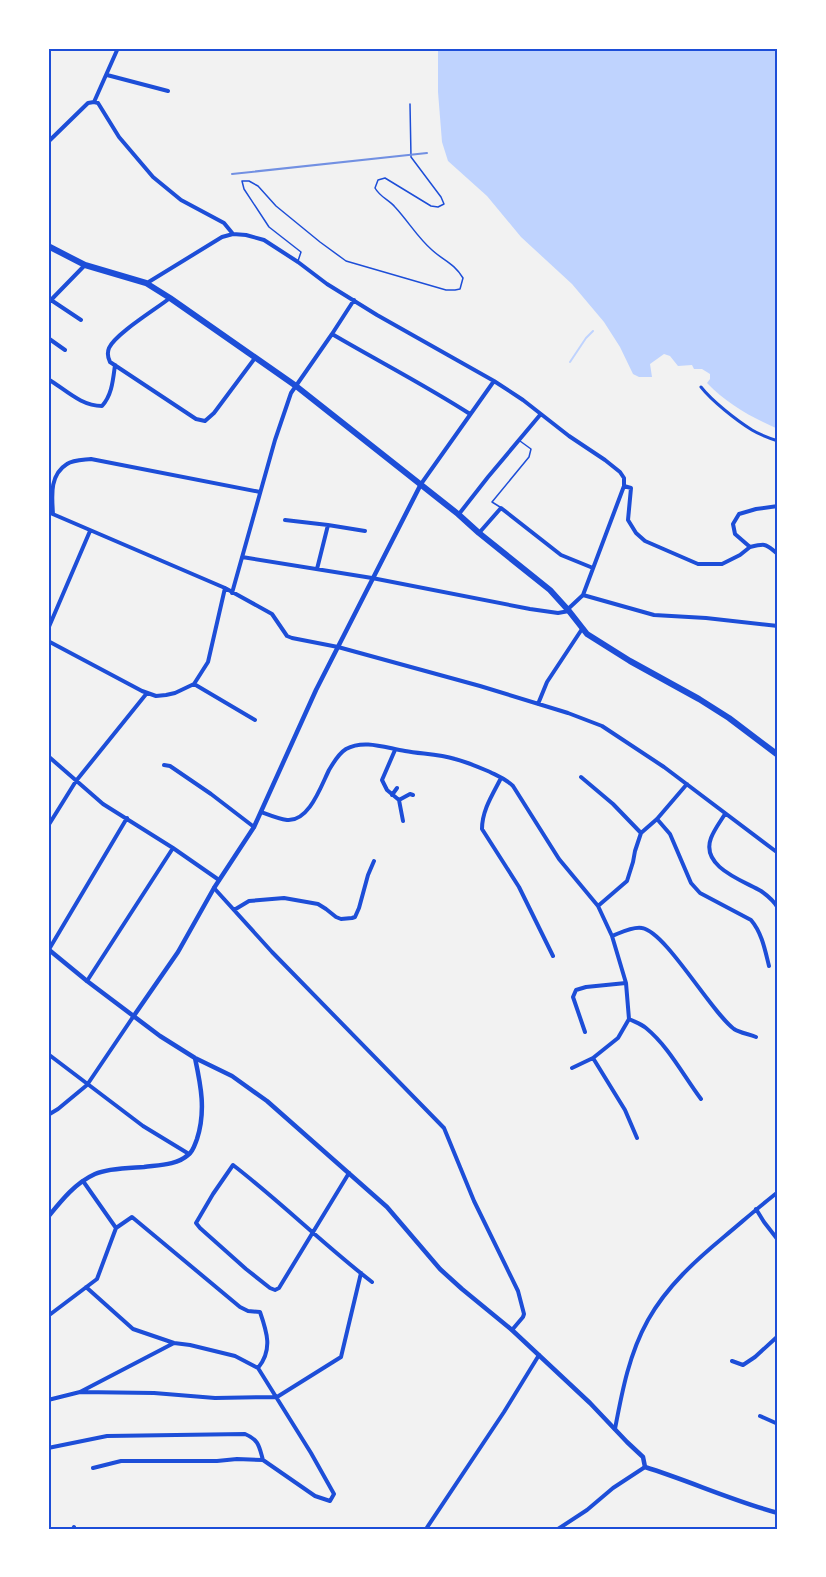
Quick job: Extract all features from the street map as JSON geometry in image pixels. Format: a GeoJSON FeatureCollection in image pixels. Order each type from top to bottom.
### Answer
{"type":"FeatureCollection","features":[{"type":"Feature","properties":{"kind":"main road"},"geometry":{"type":"LineString","coordinates":[[48,247],[85,265],[146,283],[170,298],[296,386],[421,484],[550,590],[569,610],[586,634],[699,699],[729,718],[778,755]]}},
{"type":"Feature","properties":{"kind":"street"},"geometry":{"type":"LineString","coordinates":[[94,102],[118,48]]}},
{"type":"Feature","properties":{"kind":"street"},"geometry":{"type":"LineString","coordinates":[[107,75],[168,92]]}},
{"type":"Feature","properties":{"kind":"street"},"geometry":{"type":"LineString","coordinates":[[48,142],[88,103],[98,103],[119,137],[153,177],[181,200],[224,224],[233,234]]}},
{"type":"Feature","properties":{"kind":"street"},"geometry":{"type":"LineString","coordinates":[[146,283],[222,237],[233,234],[264,240],[327,284],[377,315],[494,381],[523,400],[569,436],[605,459],[624,478],[624,486],[583,595],[569,610],[558,614],[372,578],[242,557]]}},
{"type":"Feature","properties":{"kind":"street"},"geometry":{"type":"LineString","coordinates":[[81,320],[50,302],[85,265]]}},
{"type":"Feature","properties":{"kind":"street"},"geometry":{"type":"LineString","coordinates":[[170,298],[117,337],[109,348],[110,362],[196,419],[205,422],[255,358]]}},
{"type":"Feature","properties":{"kind":"street"},"geometry":{"type":"LineString","coordinates":[[232,593],[291,393],[354,300]]}},
{"type":"Feature","properties":{"kind":"street"},"geometry":{"type":"LineString","coordinates":[[332,334],[470,414]]}},
{"type":"Feature","properties":{"kind":"street"},"geometry":{"type":"LineString","coordinates":[[48,338],[65,350]]}},
{"type":"Feature","properties":{"kind":"street"},"geometry":{"type":"LineString","coordinates":[[48,379],[70,395],[94,406],[102,406],[108,400],[115,365]]}},
{"type":"Feature","properties":{"kind":"street"},"geometry":{"type":"LineString","coordinates":[[48,1116],[87,1085],[178,952],[214,888],[254,827],[316,690],[421,484],[494,381]]}},
{"type":"Feature","properties":{"kind":"street"},"geometry":{"type":"LineString","coordinates":[[701,387],[753,430],[778,441]]}},
{"type":"Feature","properties":{"kind":"street"},"geometry":{"type":"LineString","coordinates":[[458,514],[540,415]]}},
{"type":"Feature","properties":{"kind":"street"},"geometry":{"type":"LineString","coordinates":[[260,492],[91,459],[66,464],[60,471],[51,491],[50,514],[225,588],[272,614],[287,636],[292,638],[338,647],[538,704],[602,726],[664,766],[778,853]]}},
{"type":"Feature","properties":{"kind":"street"},"geometry":{"type":"LineString","coordinates":[[624,486],[631,488],[628,520],[636,533],[645,541],[698,564],[722,564],[750,547],[761,545],[768,545],[778,554]]}},
{"type":"Feature","properties":{"kind":"street"},"geometry":{"type":"LineString","coordinates":[[750,547],[735,534],[733,524],[739,514],[778,506]]}},
{"type":"Feature","properties":{"kind":"street"},"geometry":{"type":"LineString","coordinates":[[479,533],[501,508],[561,555],[593,568]]}},
{"type":"Feature","properties":{"kind":"street"},"geometry":{"type":"LineString","coordinates":[[285,520],[365,531]]}},
{"type":"Feature","properties":{"kind":"street"},"geometry":{"type":"LineString","coordinates":[[317,569],[328,525]]}},
{"type":"Feature","properties":{"kind":"street"},"geometry":{"type":"LineString","coordinates":[[48,630],[90,531]]}},
{"type":"Feature","properties":{"kind":"street"},"geometry":{"type":"LineString","coordinates":[[48,641],[147,693],[156,696],[175,693],[194,684],[208,662],[225,588]]}},
{"type":"Feature","properties":{"kind":"street"},"geometry":{"type":"LineString","coordinates":[[583,595],[654,615],[778,626]]}},
{"type":"Feature","properties":{"kind":"street"},"geometry":{"type":"LineString","coordinates":[[538,704],[547,682],[582,629]]}},
{"type":"Feature","properties":{"kind":"street"},"geometry":{"type":"LineString","coordinates":[[194,684],[255,720]]}},
{"type":"Feature","properties":{"kind":"street"},"geometry":{"type":"LineString","coordinates":[[48,826],[76,781],[147,693]]}},
{"type":"Feature","properties":{"kind":"street"},"geometry":{"type":"LineString","coordinates":[[261,812],[288,820],[303,816],[313,803],[334,760],[341,752],[359,744],[454,758],[508,781],[559,859],[598,906],[612,936],[626,983],[629,1019],[618,1038],[593,1058],[572,1068]]}},
{"type":"Feature","properties":{"kind":"street"},"geometry":{"type":"LineString","coordinates":[[395,750],[382,780],[392,795],[399,800],[403,821]]}},
{"type":"Feature","properties":{"kind":"street"},"geometry":{"type":"LineString","coordinates":[[48,756],[103,804],[220,880]]}},
{"type":"Feature","properties":{"kind":"street"},"geometry":{"type":"LineString","coordinates":[[164,765],[170,766],[254,827]]}},
{"type":"Feature","properties":{"kind":"street"},"geometry":{"type":"LineString","coordinates":[[580,777],[614,804],[641,833]]}},
{"type":"Feature","properties":{"kind":"street"},"geometry":{"type":"LineString","coordinates":[[501,778],[485,810],[482,829],[519,887],[553,956]]}},
{"type":"Feature","properties":{"kind":"street"},"geometry":{"type":"LineString","coordinates":[[598,906],[627,881],[641,833],[657,819],[687,784]]}},
{"type":"Feature","properties":{"kind":"street"},"geometry":{"type":"LineString","coordinates":[[392,795],[398,788]]}},
{"type":"Feature","properties":{"kind":"street"},"geometry":{"type":"LineString","coordinates":[[399,800],[410,794],[413,795]]}},
{"type":"Feature","properties":{"kind":"street"},"geometry":{"type":"LineString","coordinates":[[725,814],[709,841],[710,852],[715,861],[726,873],[763,892],[778,908]]}},
{"type":"Feature","properties":{"kind":"street"},"geometry":{"type":"LineString","coordinates":[[127,818],[48,950],[133,1017],[195,1058],[232,1076],[267,1101],[387,1207],[440,1269],[512,1330],[590,1403],[643,1457],[645,1467]]}},
{"type":"Feature","properties":{"kind":"street"},"geometry":{"type":"LineString","coordinates":[[657,819],[670,834],[691,883],[700,893],[742,914],[755,925],[769,966]]}},
{"type":"Feature","properties":{"kind":"street"},"geometry":{"type":"LineString","coordinates":[[87,981],[173,848]]}},
{"type":"Feature","properties":{"kind":"street"},"geometry":{"type":"LineString","coordinates":[[234,909],[249,901],[284,898],[318,904],[341,919],[355,917],[374,861]]}},
{"type":"Feature","properties":{"kind":"street"},"geometry":{"type":"LineString","coordinates":[[214,888],[272,952],[444,1128],[474,1201],[518,1291],[523,1317],[512,1330]]}},
{"type":"Feature","properties":{"kind":"street"},"geometry":{"type":"LineString","coordinates":[[612,936],[638,927],[650,930],[734,1029],[756,1037]]}},
{"type":"Feature","properties":{"kind":"street"},"geometry":{"type":"LineString","coordinates":[[585,1032],[573,997],[576,990],[626,983]]}},
{"type":"Feature","properties":{"kind":"street"},"geometry":{"type":"LineString","coordinates":[[629,1019],[645,1027],[660,1042],[701,1099]]}},
{"type":"Feature","properties":{"kind":"street"},"geometry":{"type":"LineString","coordinates":[[48,1054],[143,1126],[189,1155]]}},
{"type":"Feature","properties":{"kind":"street"},"geometry":{"type":"LineString","coordinates":[[48,1217],[62,1199],[82,1180],[97,1173],[175,1162],[189,1155],[195,1144],[203,1116],[195,1058]]}},
{"type":"Feature","properties":{"kind":"street"},"geometry":{"type":"LineString","coordinates":[[593,1058],[625,1110],[637,1138]]}},
{"type":"Feature","properties":{"kind":"street"},"geometry":{"type":"LineString","coordinates":[[349,1173],[314,1233],[279,1288],[275,1290],[231,1256],[196,1223],[233,1165],[314,1233],[361,1273],[372,1282]]}},
{"type":"Feature","properties":{"kind":"street"},"geometry":{"type":"LineString","coordinates":[[82,1180],[116,1228]]}},
{"type":"Feature","properties":{"kind":"street"},"geometry":{"type":"LineString","coordinates":[[615,1429],[626,1375],[648,1320],[662,1297],[702,1254],[778,1192]]}},
{"type":"Feature","properties":{"kind":"street"},"geometry":{"type":"LineString","coordinates":[[756,1209],[778,1240]]}},
{"type":"Feature","properties":{"kind":"street"},"geometry":{"type":"LineString","coordinates":[[48,1316],[97,1279],[116,1228],[132,1217],[240,1307],[248,1311],[260,1312],[269,1348],[258,1368]]}},
{"type":"Feature","properties":{"kind":"street"},"geometry":{"type":"LineString","coordinates":[[80,1392],[154,1393],[215,1398],[277,1397],[341,1357],[361,1273]]}},
{"type":"Feature","properties":{"kind":"street"},"geometry":{"type":"LineString","coordinates":[[86,1287],[133,1329],[174,1343],[235,1356],[258,1368],[334,1494],[330,1501],[315,1496],[263,1460],[121,1461],[93,1468]]}},
{"type":"Feature","properties":{"kind":"street"},"geometry":{"type":"LineString","coordinates":[[732,1361],[743,1365],[778,1336]]}},
{"type":"Feature","properties":{"kind":"street"},"geometry":{"type":"LineString","coordinates":[[48,1400],[80,1392],[174,1343]]}},
{"type":"Feature","properties":{"kind":"street"},"geometry":{"type":"LineString","coordinates":[[426,1529],[539,1355]]}},
{"type":"Feature","properties":{"kind":"street"},"geometry":{"type":"LineString","coordinates":[[760,1416],[778,1424]]}},
{"type":"Feature","properties":{"kind":"street"},"geometry":{"type":"LineString","coordinates":[[48,1448],[107,1436],[245,1434],[257,1441],[263,1460]]}},
{"type":"Feature","properties":{"kind":"street"},"geometry":{"type":"LineString","coordinates":[[558,1529],[645,1467],[778,1513]]}},
{"type":"Feature","properties":{"kind":"lane"},"geometry":{"type":"LineString","coordinates":[[297,262],[301,252],[269,227],[243,189],[242,181],[249,181],[258,186],[276,206],[346,261],[446,290],[460,289],[463,278],[455,266],[423,242],[393,204],[378,194],[375,188],[380,178],[385,178],[431,206],[438,207],[444,204],[411,157],[410,104]]}},
{"type":"Feature","properties":{"kind":"lane"},"geometry":{"type":"LineString","coordinates":[[501,508],[492,502],[529,457],[531,449],[519,440]]}},
{"type":"Feature","properties":{"kind":"water"},"geometry":{"type":"Polygon","coordinates":[[[438,48],[778,48],[778,429],[731,404],[707,383],[710,374],[702,369],[694,369],[692,365],[678,366],[670,356],[664,354],[650,364],[652,377],[639,377],[633,374],[604,322],[572,284],[521,237],[487,196],[448,161],[442,142],[438,92],[438,48]]]}},
{"type":"Feature","properties":{"kind":"waterway"},"geometry":{"type":"LineString","coordinates":[[570,362],[593,331]]}},
{"type":"Feature","properties":{"kind":"railway"},"geometry":{"type":"LineString","coordinates":[[232,174],[427,153]]}}]}
